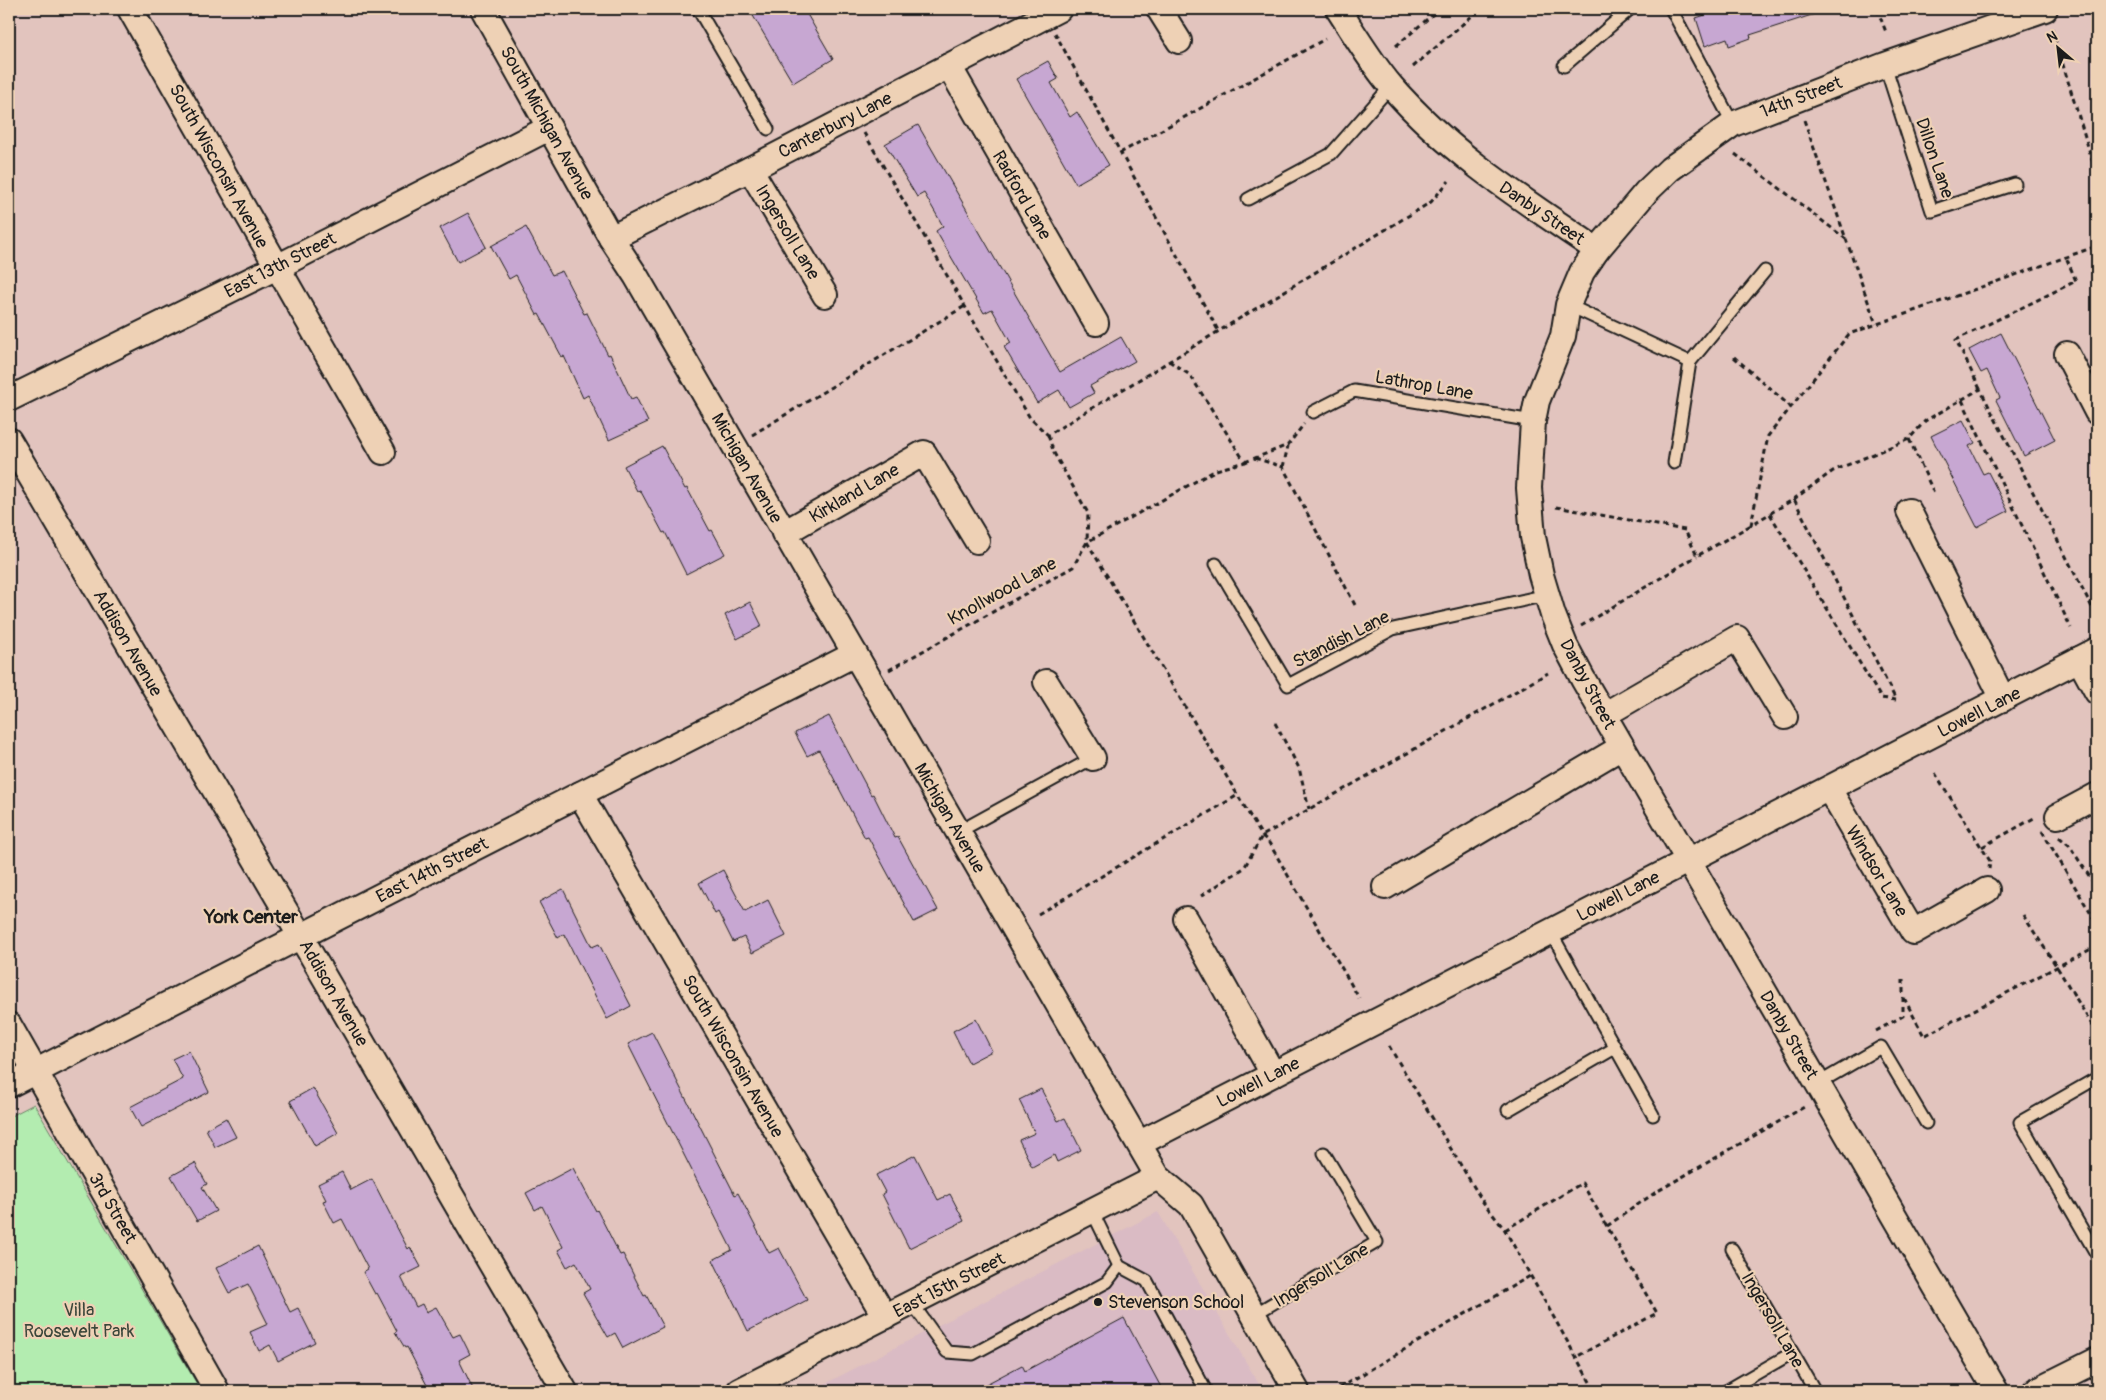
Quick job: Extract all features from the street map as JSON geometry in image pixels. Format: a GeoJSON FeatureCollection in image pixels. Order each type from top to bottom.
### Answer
{"type":"FeatureCollection","features":[{"type":"Feature","properties":{"kind":"street","name":"South Wisconsin Avenue"},"geometry":{"type":"LineString","coordinates":[[130,9],[383,452]]}},
{"type":"Feature","properties":{"kind":"street","name":"South Michigan Avenue"},"geometry":{"type":"LineString","coordinates":[[482,9],[611,238]]}},
{"type":"Feature","properties":{"kind":"street"},"geometry":{"type":"LineString","coordinates":[[1159,9],[1179,41]]}},
{"type":"Feature","properties":{"kind":"street","name":"Danby Street"},"geometry":{"type":"LineString","coordinates":[[1338,9],[1356,38],[1391,86],[1459,153],[1495,181],[1597,250],[1582,272],[1568,305],[1563,336],[1537,401],[1533,422],[1529,488],[1533,537],[1547,595],[1565,645],[1622,747],[1996,1391]]}},
{"type":"Feature","properties":{"kind":"street","name":"Canterbury Lane"},"geometry":{"type":"LineString","coordinates":[[611,238],[750,169],[949,66],[1055,18]]}},
{"type":"Feature","properties":{"kind":"street","name":"14th Street"},"geometry":{"type":"LineString","coordinates":[[1597,250],[1646,192],[1670,169],[1733,124],[1885,65],[2049,19]]}},
{"type":"Feature","properties":{"kind":"street","name":"Radford Lane"},"geometry":{"type":"LineString","coordinates":[[949,66],[1096,323]]}},
{"type":"Feature","properties":{"kind":"street","name":"East 13th Street"},"geometry":{"type":"LineString","coordinates":[[9,399],[276,267],[549,128]]}},
{"type":"Feature","properties":{"kind":"street","name":"Ingersoll Lane"},"geometry":{"type":"LineString","coordinates":[[750,169],[825,295]]}},
{"type":"Feature","properties":{"kind":"street","name":"Michigan Avenue"},"geometry":{"type":"LineString","coordinates":[[611,238],[636,276],[1158,1177],[1191,1206],[1297,1391]]}},
{"type":"Feature","properties":{"kind":"street"},"geometry":{"type":"LineString","coordinates":[[2067,354],[2097,412]]}},
{"type":"Feature","properties":{"kind":"street","name":"Addison Avenue"},"geometry":{"type":"LineString","coordinates":[[9,440],[565,1391]]}},
{"type":"Feature","properties":{"kind":"street","name":"Kirkland Lane"},"geometry":{"type":"LineString","coordinates":[[784,533],[924,453],[977,541]]}},
{"type":"Feature","properties":{"kind":"street"},"geometry":{"type":"LineString","coordinates":[[1909,512],[2003,699]]}},
{"type":"Feature","properties":{"kind":"street"},"geometry":{"type":"LineString","coordinates":[[1604,715],[1737,638],[1785,717]]}},
{"type":"Feature","properties":{"kind":"street","name":"East 14th Street"},"geometry":{"type":"LineString","coordinates":[[9,1085],[855,654]]}},
{"type":"Feature","properties":{"kind":"street"},"geometry":{"type":"LineString","coordinates":[[2088,655],[2097,692]]}},
{"type":"Feature","properties":{"kind":"street","name":"Lowell Lane"},"geometry":{"type":"LineString","coordinates":[[1140,1144],[2088,655]]}},
{"type":"Feature","properties":{"kind":"street"},"geometry":{"type":"LineString","coordinates":[[1046,682],[1093,758]]}},
{"type":"Feature","properties":{"kind":"street"},"geometry":{"type":"LineString","coordinates":[[1385,887],[1622,747]]}},
{"type":"Feature","properties":{"kind":"street","name":"Windsor Lane"},"geometry":{"type":"LineString","coordinates":[[1829,789],[1914,932],[1988,883]]}},
{"type":"Feature","properties":{"kind":"street","name":"South Wisconsin Avenue"},"geometry":{"type":"LineString","coordinates":[[580,794],[885,1317]]}},
{"type":"Feature","properties":{"kind":"street"},"geometry":{"type":"LineString","coordinates":[[2048,825],[2097,794]]}},
{"type":"Feature","properties":{"kind":"street"},"geometry":{"type":"LineString","coordinates":[[1186,920],[1273,1074]]}},
{"type":"Feature","properties":{"kind":"street","name":"3rd Street"},"geometry":{"type":"LineString","coordinates":[[9,1025],[217,1391]]}},
{"type":"Feature","properties":{"kind":"street","name":"East 15th Street"},"geometry":{"type":"LineString","coordinates":[[739,1391],[1158,1177]]}},
{"type":"Feature","properties":{"kind":"street"},"geometry":{"type":"LineString","coordinates":[[2035,1391],[2097,1360]]}},
{"type":"Feature","properties":{"kind":"lane"},"geometry":{"type":"LineString","coordinates":[[698,9],[768,128]]}},
{"type":"Feature","properties":{"kind":"lane"},"geometry":{"type":"LineString","coordinates":[[1564,66],[1630,9]]}},
{"type":"Feature","properties":{"kind":"lane"},"geometry":{"type":"LineString","coordinates":[[1671,9],[1733,124]]}},
{"type":"Feature","properties":{"kind":"lane","name":"Dillon Lane"},"geometry":{"type":"LineString","coordinates":[[1885,65],[1932,211],[2015,184]]}},
{"type":"Feature","properties":{"kind":"lane"},"geometry":{"type":"LineString","coordinates":[[1248,199],[1331,154],[1391,86]]}},
{"type":"Feature","properties":{"kind":"lane"},"geometry":{"type":"LineString","coordinates":[[1674,463],[1690,362],[1765,271]]}},
{"type":"Feature","properties":{"kind":"lane"},"geometry":{"type":"LineString","coordinates":[[1568,305],[1690,362]]}},
{"type":"Feature","properties":{"kind":"lane","name":"Lathrop Lane"},"geometry":{"type":"LineString","coordinates":[[1313,412],[1354,391],[1533,422]]}},
{"type":"Feature","properties":{"kind":"lane","name":"Standish Lane"},"geometry":{"type":"LineString","coordinates":[[1216,564],[1288,685],[1393,629],[1547,595]]}},
{"type":"Feature","properties":{"kind":"lane"},"geometry":{"type":"LineString","coordinates":[[958,832],[1093,758]]}},
{"type":"Feature","properties":{"kind":"lane"},"geometry":{"type":"LineString","coordinates":[[1550,931],[1654,1115]]}},
{"type":"Feature","properties":{"kind":"lane"},"geometry":{"type":"LineString","coordinates":[[1820,1090],[1881,1047],[1926,1124]]}},
{"type":"Feature","properties":{"kind":"lane"},"geometry":{"type":"LineString","coordinates":[[1508,1110],[1615,1048]]}},
{"type":"Feature","properties":{"kind":"lane"},"geometry":{"type":"LineString","coordinates":[[2097,1078],[2020,1122],[2097,1255]]}},
{"type":"Feature","properties":{"kind":"lane","name":"Ingersoll Lane"},"geometry":{"type":"LineString","coordinates":[[1253,1315],[1377,1242],[1324,1152]]}},
{"type":"Feature","properties":{"kind":"lane"},"geometry":{"type":"LineString","coordinates":[[1092,1211],[1119,1266],[1147,1281],[1206,1391]]}},
{"type":"Feature","properties":{"kind":"lane","name":"Ingersoll Lane"},"geometry":{"type":"LineString","coordinates":[[1732,1249],[1814,1391]]}},
{"type":"Feature","properties":{"kind":"lane"},"geometry":{"type":"LineString","coordinates":[[912,1303],[947,1352],[973,1354],[1107,1282],[1119,1266]]}},
{"type":"Feature","properties":{"kind":"lane"},"geometry":{"type":"LineString","coordinates":[[1726,1391],[1792,1353]]}},
{"type":"Feature","properties":{"kind":"path"},"geometry":{"type":"LineString","coordinates":[[1396,46],[1439,9]]}},
{"type":"Feature","properties":{"kind":"path"},"geometry":{"type":"LineString","coordinates":[[1413,67],[1480,9]]}},
{"type":"Feature","properties":{"kind":"path"},"geometry":{"type":"LineString","coordinates":[[1877,9],[1886,32]]}},
{"type":"Feature","properties":{"kind":"path"},"geometry":{"type":"LineString","coordinates":[[1055,18],[1120,153],[1219,332]]}},
{"type":"Feature","properties":{"kind":"path"},"geometry":{"type":"LineString","coordinates":[[2049,19],[2097,176]]}},
{"type":"Feature","properties":{"kind":"path"},"geometry":{"type":"LineString","coordinates":[[1120,153],[1326,39]]}},
{"type":"Feature","properties":{"kind":"path"},"geometry":{"type":"LineString","coordinates":[[854,115],[1030,418],[1048,435],[1431,202],[1449,181]]}},
{"type":"Feature","properties":{"kind":"path"},"geometry":{"type":"LineString","coordinates":[[1803,118],[1876,324]]}},
{"type":"Feature","properties":{"kind":"path"},"geometry":{"type":"LineString","coordinates":[[1736,154],[1846,239]]}},
{"type":"Feature","properties":{"kind":"path"},"geometry":{"type":"LineString","coordinates":[[1751,525],[1768,436],[1849,334],[2097,246]]}},
{"type":"Feature","properties":{"kind":"path"},"geometry":{"type":"LineString","coordinates":[[2066,257],[2076,281],[1956,340],[2096,615]]}},
{"type":"Feature","properties":{"kind":"path"},"geometry":{"type":"LineString","coordinates":[[745,439],[965,306]]}},
{"type":"Feature","properties":{"kind":"path"},"geometry":{"type":"LineString","coordinates":[[1734,357],[1791,407]]}},
{"type":"Feature","properties":{"kind":"path"},"geometry":{"type":"LineString","coordinates":[[1169,361],[1190,375],[1245,462]]}},
{"type":"Feature","properties":{"kind":"path"},"geometry":{"type":"LineString","coordinates":[[1581,626],[1794,500],[1833,471],[1909,438],[1925,421],[1980,389]]}},
{"type":"Feature","properties":{"kind":"path"},"geometry":{"type":"LineString","coordinates":[[1962,400],[2071,628]]}},
{"type":"Feature","properties":{"kind":"path"},"geometry":{"type":"LineString","coordinates":[[1304,424],[1288,445],[1283,467],[1355,605]]}},
{"type":"Feature","properties":{"kind":"path","name":"Knollwood Lane"},"geometry":{"type":"LineString","coordinates":[[870,680],[1073,567],[1087,542],[1088,513],[1054,453],[1048,435]]}},
{"type":"Feature","properties":{"kind":"path"},"geometry":{"type":"LineString","coordinates":[[1909,438],[1934,493]]}},
{"type":"Feature","properties":{"kind":"path"},"geometry":{"type":"LineString","coordinates":[[1288,445],[1245,462],[1216,470],[1087,542],[1262,836],[1268,841],[1359,998]]}},
{"type":"Feature","properties":{"kind":"path"},"geometry":{"type":"LineString","coordinates":[[1255,458],[1283,467]]}},
{"type":"Feature","properties":{"kind":"path"},"geometry":{"type":"LineString","coordinates":[[1770,514],[1881,698],[1896,700],[1794,500]]}},
{"type":"Feature","properties":{"kind":"path"},"geometry":{"type":"LineString","coordinates":[[1556,507],[1685,530],[1697,556]]}},
{"type":"Feature","properties":{"kind":"path"},"geometry":{"type":"LineString","coordinates":[[1201,896],[1244,868],[1262,836],[1548,673]]}},
{"type":"Feature","properties":{"kind":"path"},"geometry":{"type":"LineString","coordinates":[[1275,723],[1298,768],[1308,809]]}},
{"type":"Feature","properties":{"kind":"path"},"geometry":{"type":"LineString","coordinates":[[1935,773],[1990,861],[1988,883]]}},
{"type":"Feature","properties":{"kind":"path"},"geometry":{"type":"LineString","coordinates":[[1038,914],[1238,795]]}},
{"type":"Feature","properties":{"kind":"path"},"geometry":{"type":"LineString","coordinates":[[1982,847],[2034,818],[2048,825],[2069,845],[2097,888]]}},
{"type":"Feature","properties":{"kind":"path"},"geometry":{"type":"LineString","coordinates":[[2048,825],[2097,924]]}},
{"type":"Feature","properties":{"kind":"path"},"geometry":{"type":"LineString","coordinates":[[2023,915],[2097,1033]]}},
{"type":"Feature","properties":{"kind":"path"},"geometry":{"type":"LineString","coordinates":[[1904,998],[1924,1036],[2097,946]]}},
{"type":"Feature","properties":{"kind":"path"},"geometry":{"type":"LineString","coordinates":[[1872,1034],[1903,1016],[1903,978]]}},
{"type":"Feature","properties":{"kind":"path"},"geometry":{"type":"LineString","coordinates":[[1389,1046],[1483,1202],[1505,1230],[1596,1391]]}},
{"type":"Feature","properties":{"kind":"path"},"geometry":{"type":"LineString","coordinates":[[1607,1226],[1656,1192],[1820,1090]]}},
{"type":"Feature","properties":{"kind":"path"},"geometry":{"type":"LineString","coordinates":[[1505,1230],[1582,1183],[1658,1313],[1576,1357]]}},
{"type":"Feature","properties":{"kind":"path"},"geometry":{"type":"LineString","coordinates":[[1339,1388],[1530,1276]]}},
{"type":"Feature","properties":{"kind":"shaded area","name":"Stevenson School"},"geometry":{"type":"Polygon","coordinates":[[[1158,1212],[1263,1391],[811,1391],[1158,1212]]]}},
{"type":"Feature","properties":{"kind":"green space","name":"Villa Roosevelt Park"},"geometry":{"type":"Polygon","coordinates":[[[34,1104],[201,1391],[9,1391],[9,1117],[34,1104]]]}},
{"type":"Feature","properties":{"kind":"building"},"geometry":{"type":"Polygon","coordinates":[[[749,9],[804,9],[833,59],[793,83],[749,9]]]}},
{"type":"Feature","properties":{"kind":"building"},"geometry":{"type":"Polygon","coordinates":[[[1723,9],[1820,9],[1821,12],[1750,35],[1751,38],[1729,46],[1727,38],[1705,46],[1696,18],[1723,9]]]}},
{"type":"Feature","properties":{"kind":"building"},"geometry":{"type":"Polygon","coordinates":[[[1048,61],[1058,79],[1051,83],[1070,117],[1077,112],[1109,165],[1076,184],[1016,79],[1048,61]]]}},
{"type":"Feature","properties":{"kind":"building"},"geometry":{"type":"Polygon","coordinates":[[[918,125],[1060,372],[1121,337],[1135,361],[1090,386],[1094,393],[1069,407],[1059,390],[1037,403],[1004,347],[1011,343],[992,309],[984,313],[936,231],[943,226],[924,193],[917,197],[885,144],[918,125]]]}},
{"type":"Feature","properties":{"kind":"building"},"geometry":{"type":"Polygon","coordinates":[[[468,213],[486,247],[458,262],[440,228],[468,213]]]}},
{"type":"Feature","properties":{"kind":"building"},"geometry":{"type":"Polygon","coordinates":[[[526,227],[552,275],[562,271],[584,314],[587,313],[608,355],[610,354],[631,399],[636,397],[648,422],[609,440],[588,395],[583,398],[564,356],[562,357],[539,314],[537,315],[516,275],[509,279],[491,246],[526,227]]]}},
{"type":"Feature","properties":{"kind":"building"},"geometry":{"type":"Polygon","coordinates":[[[2001,333],[2055,440],[2024,456],[1996,400],[2000,398],[1987,370],[1981,373],[1969,350],[2001,333]]]}},
{"type":"Feature","properties":{"kind":"building"},"geometry":{"type":"Polygon","coordinates":[[[1963,420],[1975,443],[1969,446],[1983,474],[1988,472],[2008,511],[1977,527],[1931,436],[1963,420]]]}},
{"type":"Feature","properties":{"kind":"building"},"geometry":{"type":"Polygon","coordinates":[[[662,446],[685,489],[687,488],[710,531],[712,530],[725,554],[686,574],[665,532],[663,533],[640,490],[637,491],[624,466],[662,446]]]}},
{"type":"Feature","properties":{"kind":"building"},"geometry":{"type":"Polygon","coordinates":[[[750,602],[762,626],[737,639],[725,615],[750,602]]]}},
{"type":"Feature","properties":{"kind":"building"},"geometry":{"type":"Polygon","coordinates":[[[829,716],[871,795],[873,794],[895,838],[898,837],[938,910],[914,922],[868,837],[865,838],[819,750],[807,756],[795,733],[829,716]]]}},
{"type":"Feature","properties":{"kind":"building"},"geometry":{"type":"Polygon","coordinates":[[[723,870],[745,912],[768,900],[786,936],[752,953],[744,937],[733,942],[718,912],[715,914],[699,883],[723,870]]]}},
{"type":"Feature","properties":{"kind":"building"},"geometry":{"type":"Polygon","coordinates":[[[563,889],[592,947],[599,944],[631,1006],[607,1019],[564,934],[558,938],[539,902],[563,889]]]}},
{"type":"Feature","properties":{"kind":"building"},"geometry":{"type":"Polygon","coordinates":[[[976,1019],[992,1051],[969,1063],[953,1031],[976,1019]]]}},
{"type":"Feature","properties":{"kind":"building"},"geometry":{"type":"Polygon","coordinates":[[[652,1032],[735,1195],[738,1193],[769,1253],[779,1248],[807,1300],[748,1331],[713,1260],[732,1250],[628,1044],[652,1032]]]}},
{"type":"Feature","properties":{"kind":"building"},"geometry":{"type":"Polygon","coordinates":[[[189,1051],[209,1092],[141,1127],[130,1107],[183,1079],[172,1059],[189,1051]]]}},
{"type":"Feature","properties":{"kind":"building"},"geometry":{"type":"Polygon","coordinates":[[[313,1088],[338,1133],[315,1146],[290,1101],[313,1088]]]}},
{"type":"Feature","properties":{"kind":"building"},"geometry":{"type":"Polygon","coordinates":[[[1041,1089],[1058,1121],[1065,1118],[1081,1150],[1057,1162],[1054,1155],[1032,1167],[1019,1140],[1035,1133],[1019,1100],[1041,1089]]]}},
{"type":"Feature","properties":{"kind":"building"},"geometry":{"type":"Polygon","coordinates":[[[226,1118],[236,1137],[215,1147],[206,1129],[226,1118]]]}},
{"type":"Feature","properties":{"kind":"building"},"geometry":{"type":"Polygon","coordinates":[[[915,1155],[938,1200],[950,1194],[964,1221],[909,1248],[882,1194],[885,1192],[876,1175],[915,1155]]]}},
{"type":"Feature","properties":{"kind":"building"},"geometry":{"type":"Polygon","coordinates":[[[195,1163],[207,1184],[202,1187],[216,1211],[197,1221],[171,1176],[195,1163]]]}},
{"type":"Feature","properties":{"kind":"building"},"geometry":{"type":"Polygon","coordinates":[[[573,1168],[620,1255],[623,1254],[644,1296],[646,1295],[663,1327],[623,1348],[615,1333],[608,1337],[583,1293],[590,1289],[576,1262],[567,1267],[558,1250],[563,1247],[542,1206],[535,1210],[526,1193],[573,1168]]]}},
{"type":"Feature","properties":{"kind":"building"},"geometry":{"type":"Polygon","coordinates":[[[342,1172],[351,1190],[372,1179],[408,1249],[410,1247],[421,1267],[401,1277],[416,1307],[422,1304],[426,1312],[436,1307],[453,1337],[460,1334],[470,1354],[459,1360],[474,1391],[430,1391],[407,1347],[405,1348],[395,1332],[397,1331],[377,1293],[375,1294],[363,1272],[368,1269],[342,1219],[334,1223],[323,1201],[326,1200],[318,1184],[342,1172]]]}},
{"type":"Feature","properties":{"kind":"building"},"geometry":{"type":"Polygon","coordinates":[[[258,1246],[290,1312],[298,1308],[315,1342],[278,1361],[270,1345],[259,1351],[250,1332],[268,1324],[248,1284],[229,1293],[216,1268],[258,1246]]]}},
{"type":"Feature","properties":{"kind":"building"},"geometry":{"type":"Polygon","coordinates":[[[1124,1318],[1163,1391],[973,1391],[1022,1365],[1025,1371],[1124,1318]]]}},
{"type":"Feature","properties":{"kind":"place","name":"Stevenson School"},"geometry":{"type":"Point","coordinates":[1098,1302]}},
{"type":"Feature","properties":{"kind":"district","name":"York Center"},"geometry":{"type":"Point","coordinates":[251,916]}}]}
